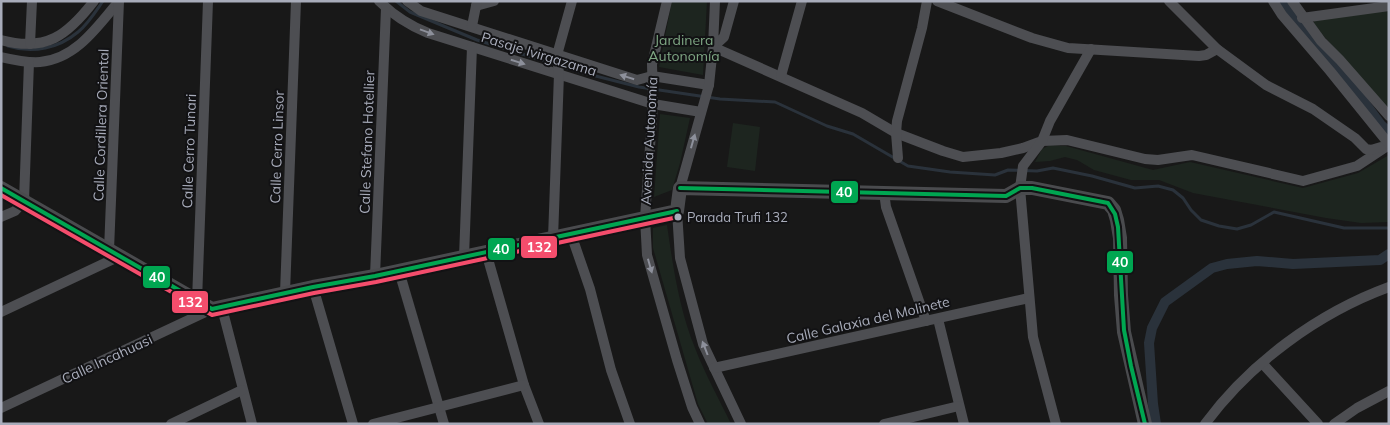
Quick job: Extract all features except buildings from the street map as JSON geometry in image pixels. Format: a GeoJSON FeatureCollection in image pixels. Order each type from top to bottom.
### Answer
{"type":"FeatureCollection","features":[{"type":"Feature","properties":{"kind":"main road"},"geometry":{"type":"LineString","coordinates":[[677,211],[680,188],[1006,196],[1021,182],[1032,188],[1108,203],[1114,210],[1120,238],[1124,332],[1145,424]]}},
{"type":"Feature","properties":{"kind":"main road"},"geometry":{"type":"LineString","coordinates":[[1,188],[197,301],[217,309]]}},
{"type":"Feature","properties":{"kind":"main road","name":"Calle Incahuasi"},"geometry":{"type":"LineString","coordinates":[[217,309],[313,287],[399,271],[677,211]]}},
{"type":"Feature","properties":{"kind":"street"},"geometry":{"type":"LineString","coordinates":[[30,44],[32,1]]}},
{"type":"Feature","properties":{"kind":"street"},"geometry":{"type":"LineString","coordinates":[[1,40],[14,43],[38,44],[56,37],[81,18],[94,1]]}},
{"type":"Feature","properties":{"kind":"street"},"geometry":{"type":"LineString","coordinates":[[1,57],[29,62],[49,61],[73,50],[119,1]]}},
{"type":"Feature","properties":{"kind":"street","name":"Calle Cordillera Oriental"},"geometry":{"type":"LineString","coordinates":[[115,253],[119,1]]}},
{"type":"Feature","properties":{"kind":"street","name":"Calle Cerro Tunari"},"geometry":{"type":"LineString","coordinates":[[197,301],[208,1]]}},
{"type":"Feature","properties":{"kind":"street","name":"Calle Cerro Linsor"},"geometry":{"type":"LineString","coordinates":[[285,293],[296,1]]}},
{"type":"Feature","properties":{"kind":"street","name":"Pasaje Ivirgazama"},"geometry":{"type":"LineString","coordinates":[[407,1],[421,11],[637,80],[652,76],[709,85]]}},
{"type":"Feature","properties":{"kind":"street"},"geometry":{"type":"LineString","coordinates":[[472,26],[477,4],[494,1]]}},
{"type":"Feature","properties":{"kind":"street"},"geometry":{"type":"LineString","coordinates":[[553,238],[559,74],[557,55],[572,1]]}},
{"type":"Feature","properties":{"kind":"street","name":"Avenida Autonomía"},"geometry":{"type":"LineString","coordinates":[[667,1],[652,64],[653,104],[645,218],[647,255],[677,360],[692,407],[700,424]]}},
{"type":"Feature","properties":{"kind":"street"},"geometry":{"type":"LineString","coordinates":[[680,188],[709,85],[715,1]]}},
{"type":"Feature","properties":{"kind":"street"},"geometry":{"type":"LineString","coordinates":[[713,47],[724,37],[734,1]]}},
{"type":"Feature","properties":{"kind":"street"},"geometry":{"type":"LineString","coordinates":[[781,76],[802,1]]}},
{"type":"Feature","properties":{"kind":"street"},"geometry":{"type":"LineString","coordinates":[[898,158],[897,121],[922,28],[927,1]]}},
{"type":"Feature","properties":{"kind":"street"},"geometry":{"type":"LineString","coordinates":[[937,1],[1032,38],[1068,48],[1199,56],[1206,55],[1217,49]]}},
{"type":"Feature","properties":{"kind":"street"},"geometry":{"type":"LineString","coordinates":[[1169,1],[1217,49],[1266,86],[1313,110],[1355,138],[1366,149],[1372,150],[1389,144]]}},
{"type":"Feature","properties":{"kind":"street"},"geometry":{"type":"LineString","coordinates":[[1273,1],[1282,15],[1330,70],[1389,144]]}},
{"type":"Feature","properties":{"kind":"street"},"geometry":{"type":"LineString","coordinates":[[1292,1],[1302,18],[1321,41],[1389,116]]}},
{"type":"Feature","properties":{"kind":"street","name":"Pasaje Ivirgazama"},"geometry":{"type":"LineString","coordinates":[[382,5],[396,18],[411,26],[472,47],[653,104],[701,112]]}},
{"type":"Feature","properties":{"kind":"street","name":"Calle Stefano Hotellier"},"geometry":{"type":"LineString","coordinates":[[375,276],[382,5]]}},
{"type":"Feature","properties":{"kind":"street"},"geometry":{"type":"LineString","coordinates":[[1302,18],[1389,6]]}},
{"type":"Feature","properties":{"kind":"street"},"geometry":{"type":"LineString","coordinates":[[464,257],[472,47]]}},
{"type":"Feature","properties":{"kind":"street"},"geometry":{"type":"LineString","coordinates":[[713,47],[862,113],[896,133],[964,157],[1001,153],[1023,148],[1042,140],[1067,140],[1145,159],[1158,160],[1192,155],[1303,182],[1357,166],[1389,144]]}},
{"type":"Feature","properties":{"kind":"street"},"geometry":{"type":"LineString","coordinates":[[1056,424],[1033,337],[1021,182],[1022,166],[1042,140],[1050,121],[1091,49]]}},
{"type":"Feature","properties":{"kind":"street"},"geometry":{"type":"LineString","coordinates":[[1,217],[15,211],[24,201],[29,62]]}},
{"type":"Feature","properties":{"kind":"street"},"geometry":{"type":"LineString","coordinates":[[884,192],[886,207],[926,321]]}},
{"type":"Feature","properties":{"kind":"street"},"geometry":{"type":"LineString","coordinates":[[677,211],[680,258],[703,344],[741,424]]}},
{"type":"Feature","properties":{"kind":"street"},"geometry":{"type":"LineString","coordinates":[[570,234],[590,289],[611,370],[630,424]]}},
{"type":"Feature","properties":{"kind":"street"},"geometry":{"type":"LineString","coordinates":[[486,252],[524,385],[539,424]]}},
{"type":"Feature","properties":{"kind":"street"},"geometry":{"type":"LineString","coordinates":[[1,312],[115,253]]}},
{"type":"Feature","properties":{"kind":"street"},"geometry":{"type":"LineString","coordinates":[[399,271],[444,424]]}},
{"type":"Feature","properties":{"kind":"street"},"geometry":{"type":"LineString","coordinates":[[313,287],[353,424]]}},
{"type":"Feature","properties":{"kind":"street"},"geometry":{"type":"LineString","coordinates":[[1205,424],[1233,390],[1293,339],[1344,306],[1389,287]]}},
{"type":"Feature","properties":{"kind":"street","name":"Calle Galaxia del Molinete"},"geometry":{"type":"LineString","coordinates":[[714,368],[1029,298]]}},
{"type":"Feature","properties":{"kind":"street"},"geometry":{"type":"LineString","coordinates":[[217,309],[252,424]]}},
{"type":"Feature","properties":{"kind":"street","name":"Calle Incahuasi"},"geometry":{"type":"LineString","coordinates":[[1,408],[217,309]]}},
{"type":"Feature","properties":{"kind":"street"},"geometry":{"type":"LineString","coordinates":[[938,319],[964,424]]}},
{"type":"Feature","properties":{"kind":"street"},"geometry":{"type":"LineString","coordinates":[[1263,364],[1318,424]]}},
{"type":"Feature","properties":{"kind":"street"},"geometry":{"type":"LineString","coordinates":[[373,424],[524,385]]}},
{"type":"Feature","properties":{"kind":"street"},"geometry":{"type":"LineString","coordinates":[[171,424],[242,390]]}},
{"type":"Feature","properties":{"kind":"street"},"geometry":{"type":"LineString","coordinates":[[1334,424],[1357,408],[1389,391]]}},
{"type":"Feature","properties":{"kind":"street"},"geometry":{"type":"LineString","coordinates":[[884,424],[959,406]]}},
{"type":"Feature","properties":{"kind":"green space","name":"Jardinera Autonomía"},"geometry":{"type":"Polygon","coordinates":[[[672,1],[707,1],[703,75],[659,67],[672,1]]]}},
{"type":"Feature","properties":{"kind":"green space"},"geometry":{"type":"Polygon","coordinates":[[[1389,10],[1389,110],[1314,25],[1314,20],[1389,10]]]}},
{"type":"Feature","properties":{"kind":"green space"},"geometry":{"type":"Polygon","coordinates":[[[660,114],[690,118],[672,190],[654,197],[660,114]]]}},
{"type":"Feature","properties":{"kind":"green space"},"geometry":{"type":"Polygon","coordinates":[[[733,123],[760,127],[755,171],[727,167],[733,123]]]}},
{"type":"Feature","properties":{"kind":"green space"},"geometry":{"type":"Polygon","coordinates":[[[1050,145],[1066,146],[1153,170],[1190,162],[1303,188],[1358,173],[1389,155],[1389,222],[1361,223],[1326,218],[1193,193],[1159,180],[1131,180],[1094,170],[1077,160],[1065,157],[1035,162],[1042,149],[1050,145]]]}},
{"type":"Feature","properties":{"kind":"green space"},"geometry":{"type":"Polygon","coordinates":[[[667,225],[677,287],[689,333],[703,367],[731,424],[708,424],[698,404],[653,248],[653,228],[667,225]]]}},
{"type":"Feature","properties":{"kind":"waterway"},"geometry":{"type":"LineString","coordinates":[[8,46],[36,49],[54,46],[63,42],[82,29],[103,1]]}},
{"type":"Feature","properties":{"kind":"waterway"},"geometry":{"type":"LineString","coordinates":[[396,1],[410,12],[477,40],[580,72],[639,87],[720,99],[775,102],[827,126],[853,134],[908,166],[950,172],[995,175],[1008,170],[1037,171],[1053,168],[1135,188],[1158,186],[1173,190],[1183,198],[1201,220],[1237,229],[1251,225],[1274,212],[1344,228],[1389,228]]}},
{"type":"Feature","properties":{"kind":"waterway"},"geometry":{"type":"LineString","coordinates":[[1281,1],[1305,35],[1345,76],[1381,125],[1389,132]]}},
{"type":"Feature","properties":{"kind":"waterway"},"geometry":{"type":"LineString","coordinates":[[1156,424],[1149,343],[1152,328],[1165,302],[1212,268],[1227,264],[1257,261],[1293,264],[1380,260],[1389,254]]}},
{"type":"Feature","properties":{"kind":"transit line","name":"40"},"geometry":{"type":"LineString","coordinates":[[1,188],[212,309],[677,211]]}},
{"type":"Feature","properties":{"kind":"transit line","name":"40"},"geometry":{"type":"LineString","coordinates":[[680,188],[1006,196],[1020,188],[1032,188],[1108,203],[1115,214],[1118,227],[1124,330],[1145,424]]}},
{"type":"Feature","properties":{"kind":"transit line","name":"132"},"geometry":{"type":"LineString","coordinates":[[1,195],[212,315],[678,217]]}},
{"type":"Feature","properties":{"kind":"place","name":"Parada Trufi 132"},"geometry":{"type":"Point","coordinates":[678,217]}}]}
